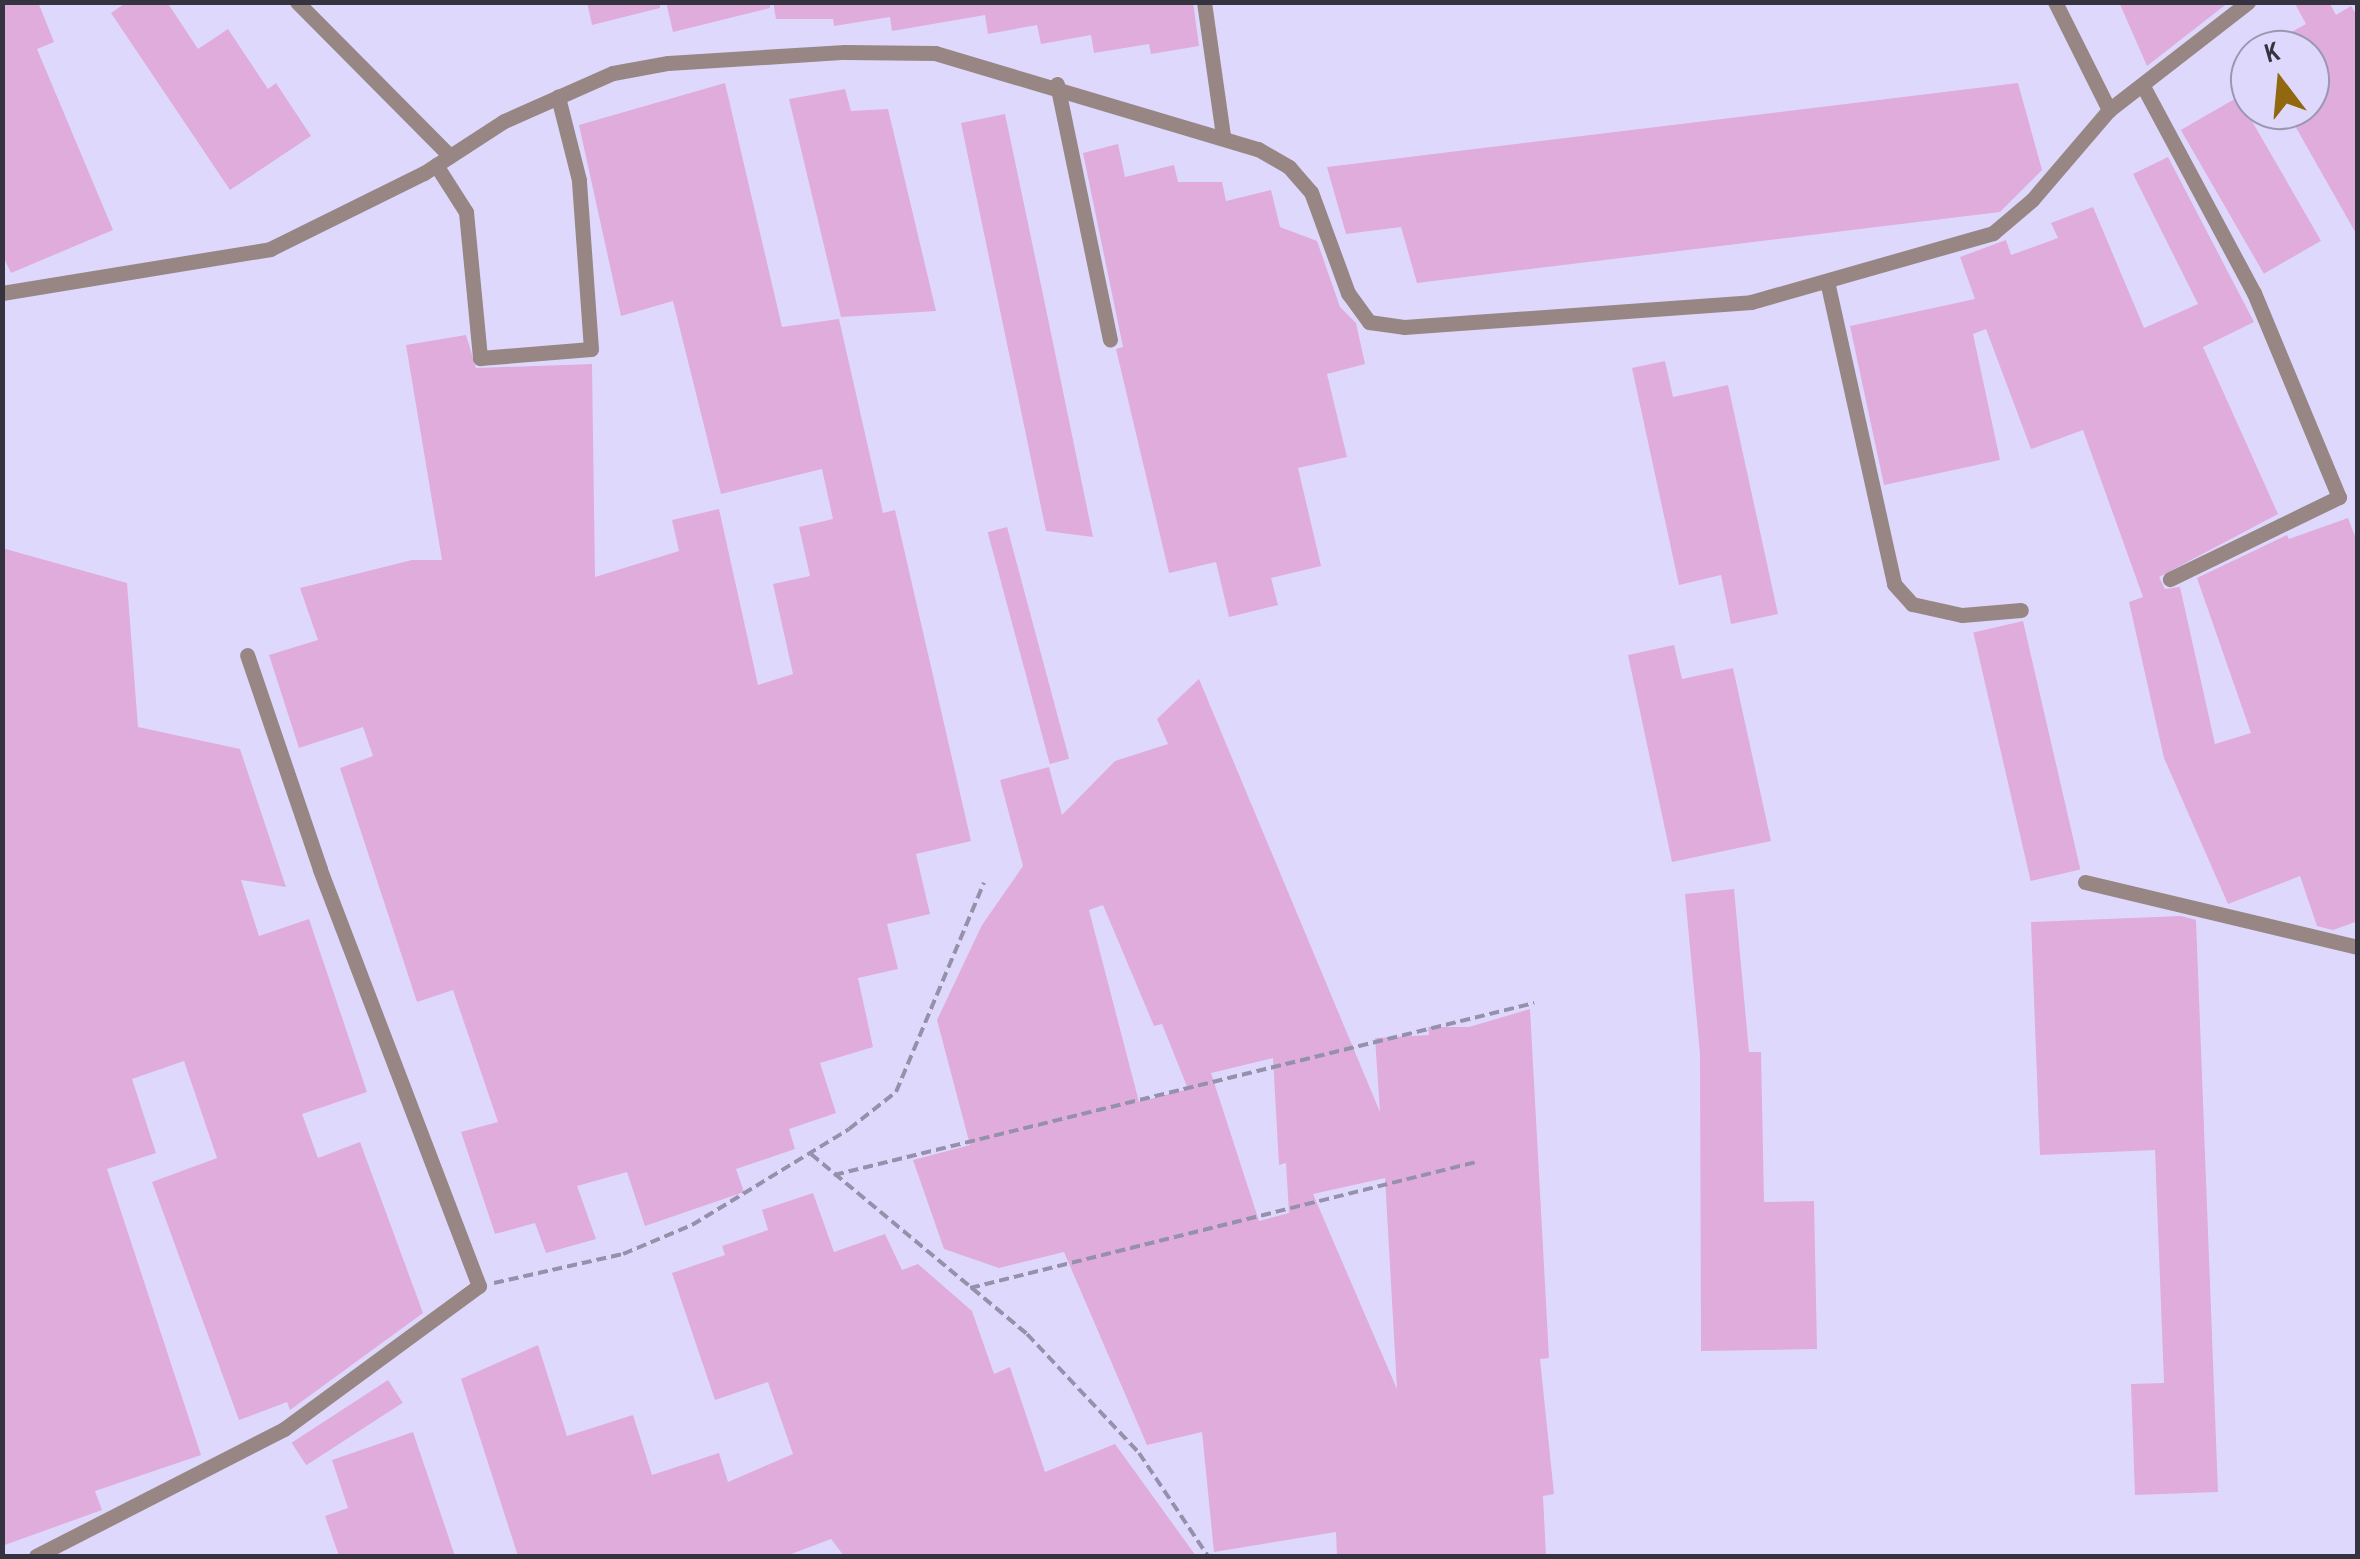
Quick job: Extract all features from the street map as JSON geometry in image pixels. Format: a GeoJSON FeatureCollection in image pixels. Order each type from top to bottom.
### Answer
{"type":"FeatureCollection","features":[{"type":"Feature","properties":{"kind":"street"},"geometry":{"type":"LineString","coordinates":[[297,2],[443,160],[466,212],[480,358],[591,349],[579,180],[558,98]]}},
{"type":"Feature","properties":{"kind":"street"},"geometry":{"type":"LineString","coordinates":[[1204,2],[1223,135]]}},
{"type":"Feature","properties":{"kind":"street"},"geometry":{"type":"LineString","coordinates":[[2055,2],[2109,110]]}},
{"type":"Feature","properties":{"kind":"street"},"geometry":{"type":"LineString","coordinates":[[2,292],[270,249],[613,73],[668,63],[845,52],[935,52],[1057,84],[1223,135],[1289,167],[1311,192],[1348,293],[1369,322],[1404,327],[1666,313],[1751,302],[1993,232],[2032,200],[2109,110],[2144,88],[2248,2]]}},
{"type":"Feature","properties":{"kind":"street"},"geometry":{"type":"LineString","coordinates":[[1057,84],[1110,340]]}},
{"type":"Feature","properties":{"kind":"street"},"geometry":{"type":"LineString","coordinates":[[2144,88],[2254,293],[2339,497],[2170,579]]}},
{"type":"Feature","properties":{"kind":"street"},"geometry":{"type":"LineString","coordinates":[[1827,280],[1894,584],[1912,604],[1928,608],[1962,615],[2020,610]]}},
{"type":"Feature","properties":{"kind":"street"},"geometry":{"type":"LineString","coordinates":[[36,1556],[284,1429],[480,1286],[320,869],[247,655]]}},
{"type":"Feature","properties":{"kind":"street"},"geometry":{"type":"LineString","coordinates":[[2085,882],[2358,948]]}},
{"type":"Feature","properties":{"kind":"path"},"geometry":{"type":"LineString","coordinates":[[480,1286],[623,1254],[746,1197],[896,1092],[984,883]]}},
{"type":"Feature","properties":{"kind":"path"},"geometry":{"type":"LineString","coordinates":[[834,1175],[1357,1041],[1534,1003]]}},
{"type":"Feature","properties":{"kind":"path"},"geometry":{"type":"LineString","coordinates":[[810,1154],[1027,1334],[1139,1453],[1208,1556]]}},
{"type":"Feature","properties":{"kind":"path"},"geometry":{"type":"LineString","coordinates":[[970,1288],[1476,1162]]}},
{"type":"Feature","properties":{"kind":"building"},"geometry":{"type":"Polygon","coordinates":[[[2,2],[38,2],[54,42],[37,49],[113,230],[11,273],[2,254],[2,2]]]}},
{"type":"Feature","properties":{"kind":"building"},"geometry":{"type":"Polygon","coordinates":[[[127,2],[167,2],[198,49],[228,29],[268,89],[276,83],[311,136],[230,190],[111,13],[127,2]]]}},
{"type":"Feature","properties":{"kind":"building"},"geometry":{"type":"Polygon","coordinates":[[[587,2],[660,2],[660,8],[592,25],[587,2]]]}},
{"type":"Feature","properties":{"kind":"building"},"geometry":{"type":"Polygon","coordinates":[[[666,2],[770,2],[770,8],[673,32],[666,2]]]}},
{"type":"Feature","properties":{"kind":"building"},"geometry":{"type":"Polygon","coordinates":[[[773,2],[1193,2],[1199,46],[1151,54],[1149,44],[1094,53],[1091,35],[1041,44],[1037,25],[988,34],[985,15],[892,31],[890,17],[834,26],[833,19],[776,19],[773,2]]]}},
{"type":"Feature","properties":{"kind":"building"},"geometry":{"type":"Polygon","coordinates":[[[2119,2],[2229,2],[2147,66],[2119,2]]]}},
{"type":"Feature","properties":{"kind":"building"},"geometry":{"type":"Polygon","coordinates":[[[2294,2],[2329,2],[2336,15],[2351,6],[2358,17],[2358,237],[2297,130],[2330,130],[2330,30],[2295,30],[2306,24],[2294,2]]]}},
{"type":"Feature","properties":{"kind":"building"},"geometry":{"type":"Polygon","coordinates":[[[725,83],[782,327],[839,319],[883,513],[895,510],[971,841],[916,854],[930,914],[887,924],[898,969],[858,978],[873,1047],[820,1063],[836,1113],[789,1129],[795,1149],[736,1169],[744,1192],[645,1226],[627,1172],[577,1186],[596,1239],[546,1253],[535,1223],[495,1234],[461,1132],[498,1122],[453,990],[417,1002],[340,768],[373,756],[363,727],[299,748],[269,655],[318,640],[300,588],[412,560],[442,560],[406,345],[466,335],[476,368],[592,364],[595,577],[679,551],[672,520],[719,509],[758,685],[793,674],[773,584],[810,576],[799,527],[833,519],[822,469],[721,494],[673,301],[621,316],[579,125],[725,83]]]}},
{"type":"Feature","properties":{"kind":"building"},"geometry":{"type":"Polygon","coordinates":[[[2018,83],[2042,170],[2000,212],[1417,283],[1401,227],[1346,234],[1327,167],[2018,83]]]}},
{"type":"Feature","properties":{"kind":"building"},"geometry":{"type":"Polygon","coordinates":[[[845,89],[851,111],[888,109],[936,311],[841,317],[789,99],[845,89]]]}},
{"type":"Feature","properties":{"kind":"building"},"geometry":{"type":"Polygon","coordinates":[[[2230,102],[2230,130],[2257,130],[2321,241],[2264,274],[2181,130],[2230,102]]]}},
{"type":"Feature","properties":{"kind":"building"},"geometry":{"type":"Polygon","coordinates":[[[1005,114],[1093,537],[1046,531],[961,123],[1005,114]]]}},
{"type":"Feature","properties":{"kind":"building"},"geometry":{"type":"Polygon","coordinates":[[[1118,144],[1125,177],[1174,165],[1178,182],[1222,182],[1226,201],[1271,190],[1280,227],[1317,241],[1340,307],[1356,323],[1365,364],[1327,374],[1347,457],[1298,468],[1321,566],[1271,578],[1278,605],[1229,617],[1216,562],[1169,573],[1116,349],[1123,347],[1083,153],[1118,144]]]}},
{"type":"Feature","properties":{"kind":"building"},"geometry":{"type":"Polygon","coordinates":[[[2168,157],[2254,322],[2203,347],[2278,514],[2159,577],[2165,589],[2180,587],[2215,744],[2251,733],[2197,578],[2287,535],[2289,539],[2348,518],[2358,544],[2358,921],[2333,930],[2317,926],[2300,876],[2228,904],[2164,758],[2129,602],[2143,597],[2083,430],[2031,449],[1986,329],[1973,334],[2000,460],[1884,485],[1850,326],[1975,299],[1960,257],[2006,240],[2011,255],[2058,238],[2051,223],[2093,207],[2144,328],[2198,304],[2133,174],[2168,157]]]}},
{"type":"Feature","properties":{"kind":"building"},"geometry":{"type":"Polygon","coordinates":[[[1665,361],[1673,397],[1728,385],[1778,614],[1731,624],[1721,575],[1679,585],[1632,368],[1665,361]]]}},
{"type":"Feature","properties":{"kind":"building"},"geometry":{"type":"Polygon","coordinates":[[[1007,527],[1069,759],[1050,764],[988,532],[1007,527]]]}},
{"type":"Feature","properties":{"kind":"building"},"geometry":{"type":"Polygon","coordinates":[[[2,548],[127,583],[138,727],[240,749],[286,887],[241,880],[259,936],[309,919],[367,1092],[302,1114],[318,1158],[360,1142],[423,1313],[290,1410],[287,1402],[239,1420],[152,1182],[217,1158],[184,1061],[132,1079],[156,1153],[107,1169],[201,1455],[95,1491],[102,1510],[2,1546],[2,548]]]}},
{"type":"Feature","properties":{"kind":"building"},"geometry":{"type":"Polygon","coordinates":[[[2023,621],[2080,869],[2031,881],[1973,632],[2023,621]]]}},
{"type":"Feature","properties":{"kind":"building"},"geometry":{"type":"Polygon","coordinates":[[[1674,645],[1682,679],[1733,668],[1771,841],[1672,862],[1628,655],[1674,645]]]}},
{"type":"Feature","properties":{"kind":"building"},"geometry":{"type":"Polygon","coordinates":[[[1199,679],[1380,1112],[1375,1038],[1429,1035],[1428,1027],[1469,1027],[1530,1009],[1549,1358],[1540,1359],[1554,1494],[1543,1496],[1546,1556],[1337,1556],[1336,1532],[1214,1552],[1202,1432],[1147,1445],[1064,1252],[999,1268],[944,1249],[913,1160],[970,1145],[937,1020],[982,925],[1023,866],[1000,780],[1049,767],[1062,815],[1115,761],[1168,744],[1157,719],[1199,679]],[[1103,905],[1089,910],[1139,1102],[1188,1089],[1162,1024],[1154,1026],[1103,905]],[[1273,1058],[1211,1073],[1259,1221],[1289,1213],[1286,1163],[1279,1165],[1273,1058]],[[1385,1178],[1313,1194],[1397,1389],[1385,1178]]]}},
{"type":"Feature","properties":{"kind":"building"},"geometry":{"type":"Polygon","coordinates":[[[1734,889],[1749,1052],[1761,1052],[1764,1202],[1814,1201],[1817,1349],[1701,1351],[1700,1054],[1685,894],[1734,889]]]}},
{"type":"Feature","properties":{"kind":"building"},"geometry":{"type":"Polygon","coordinates":[[[2181,916],[2196,920],[2218,1492],[2135,1495],[2131,1384],[2164,1383],[2155,1150],[2040,1155],[2031,922],[2181,916]]]}},
{"type":"Feature","properties":{"kind":"building"},"geometry":{"type":"Polygon","coordinates":[[[813,1193],[834,1252],[885,1234],[902,1270],[918,1264],[972,1311],[994,1374],[1010,1367],[1045,1472],[1115,1444],[1196,1556],[844,1556],[831,1539],[786,1556],[518,1556],[461,1379],[538,1345],[567,1436],[633,1415],[652,1475],[719,1453],[728,1482],[793,1454],[768,1382],[715,1400],[672,1273],[725,1255],[722,1246],[768,1230],[762,1210],[813,1193]]]}},
{"type":"Feature","properties":{"kind":"building"},"geometry":{"type":"Polygon","coordinates":[[[388,1380],[403,1403],[306,1465],[292,1443],[388,1380]]]}},
{"type":"Feature","properties":{"kind":"building"},"geometry":{"type":"Polygon","coordinates":[[[413,1432],[455,1556],[339,1556],[325,1516],[348,1508],[332,1460],[413,1432]]]}}]}
